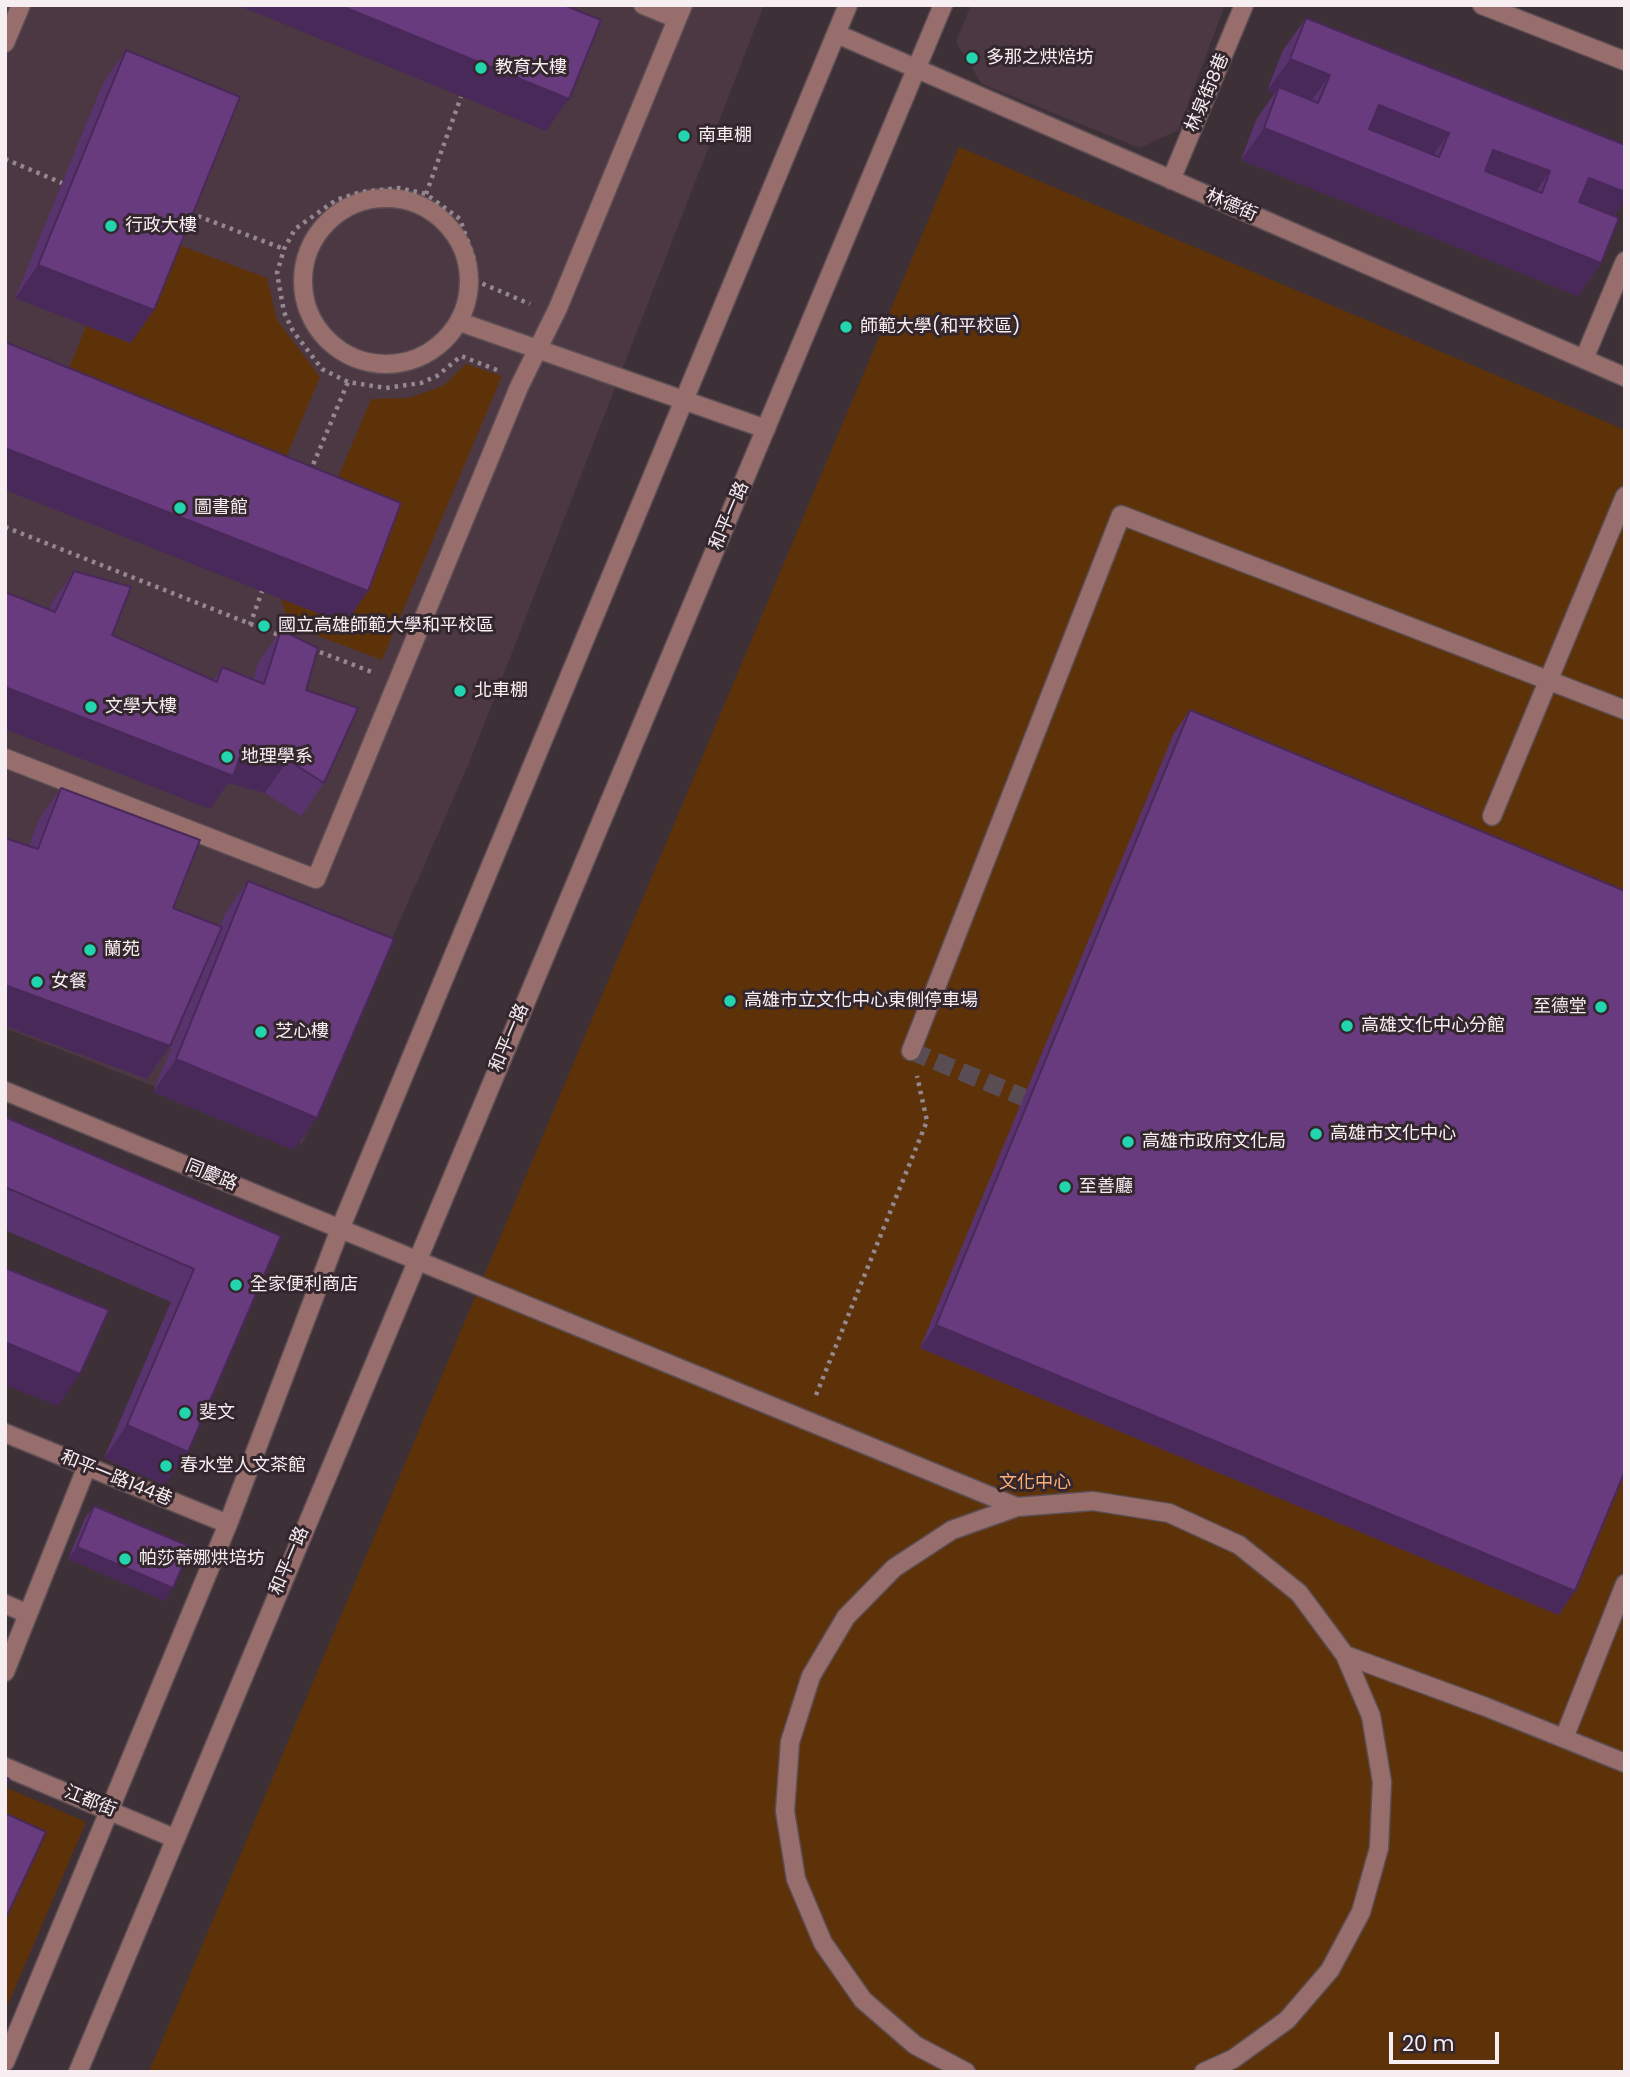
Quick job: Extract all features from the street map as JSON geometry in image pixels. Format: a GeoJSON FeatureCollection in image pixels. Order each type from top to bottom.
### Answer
{"type":"FeatureCollection","features":[{"type":"Feature","properties":{"kind":"street"},"geometry":{"type":"LineString","coordinates":[[5,43],[21,5]]}},
{"type":"Feature","properties":{"kind":"street"},"geometry":{"type":"LineString","coordinates":[[5,758],[316,879],[519,387],[558,308],[680,12],[643,5]]}},
{"type":"Feature","properties":{"kind":"street"},"geometry":{"type":"LineString","coordinates":[[5,2062],[228,1524],[340,1229],[848,5]]}},
{"type":"Feature","properties":{"kind":"street","name":"和平一路"},"geometry":{"type":"LineString","coordinates":[[78,2072],[943,5]]}},
{"type":"Feature","properties":{"kind":"street","name":"林泉街8巷"},"geometry":{"type":"LineString","coordinates":[[1171,180],[1244,5]]}},
{"type":"Feature","properties":{"kind":"street"},"geometry":{"type":"LineString","coordinates":[[1482,5],[1625,61]]}},
{"type":"Feature","properties":{"kind":"street","name":"林德街"},"geometry":{"type":"LineString","coordinates":[[836,34],[1625,377]]}},
{"type":"Feature","properties":{"kind":"street"},"geometry":{"type":"LineString","coordinates":[[394,197],[421,205],[444,220],[460,242],[465,255],[469,268],[469,296],[460,322],[442,344],[419,359],[392,365],[364,362],[339,350],[318,331],[305,306],[302,279],[307,251],[321,227],[342,209],[367,199],[394,197]]}},
{"type":"Feature","properties":{"kind":"street"},"geometry":{"type":"LineString","coordinates":[[1584,359],[1625,261]]}},
{"type":"Feature","properties":{"kind":"street"},"geometry":{"type":"LineString","coordinates":[[460,322],[766,429]]}},
{"type":"Feature","properties":{"kind":"street"},"geometry":{"type":"LineString","coordinates":[[1492,816],[1625,496]]}},
{"type":"Feature","properties":{"kind":"street"},"geometry":{"type":"LineString","coordinates":[[911,1051],[1121,515],[1625,710]]}},
{"type":"Feature","properties":{"kind":"street","name":"同慶路"},"geometry":{"type":"LineString","coordinates":[[5,1091],[1017,1507]]}},
{"type":"Feature","properties":{"kind":"street","name":"和平一路144巷"},"geometry":{"type":"LineString","coordinates":[[5,1433],[228,1524]]}},
{"type":"Feature","properties":{"kind":"street"},"geometry":{"type":"LineString","coordinates":[[5,1672],[87,1466]]}},
{"type":"Feature","properties":{"kind":"street"},"geometry":{"type":"LineString","coordinates":[[966,2072],[915,2045],[863,2000],[823,1943],[796,1879],[785,1811],[790,1742],[810,1676],[846,1617],[894,1568],[952,1530],[1017,1507],[1093,1501],[1169,1513],[1239,1545],[1299,1593],[1345,1655],[1371,1716],[1382,1782],[1379,1848],[1361,1912],[1330,1970],[1287,2020],[1233,2059],[1204,2072]]}},
{"type":"Feature","properties":{"kind":"street"},"geometry":{"type":"LineString","coordinates":[[1564,1738],[1625,1584]]}},
{"type":"Feature","properties":{"kind":"street"},"geometry":{"type":"LineString","coordinates":[[5,1604],[28,1614]]}},
{"type":"Feature","properties":{"kind":"street"},"geometry":{"type":"LineString","coordinates":[[1345,1655],[1625,1763]]}},
{"type":"Feature","properties":{"kind":"street","name":"江都街"},"geometry":{"type":"LineString","coordinates":[[5,1767],[174,1838]]}},
{"type":"Feature","properties":{"kind":"path"},"geometry":{"type":"LineString","coordinates":[[426,194],[461,97]]}},
{"type":"Feature","properties":{"kind":"path"},"geometry":{"type":"LineString","coordinates":[[5,159],[62,183]]}},
{"type":"Feature","properties":{"kind":"path"},"geometry":{"type":"LineString","coordinates":[[184,211],[284,249]]}},
{"type":"Feature","properties":{"kind":"path"},"geometry":{"type":"LineString","coordinates":[[307,478],[348,382]]}},
{"type":"Feature","properties":{"kind":"path"},"geometry":{"type":"LineString","coordinates":[[5,527],[286,639]]}},
{"type":"Feature","properties":{"kind":"path"},"geometry":{"type":"LineString","coordinates":[[250,625],[262,591]]}},
{"type":"Feature","properties":{"kind":"path"},"geometry":{"type":"LineString","coordinates":[[310,648],[382,676]]}},
{"type":"Feature","properties":{"kind":"path"},"geometry":{"type":"LineString","coordinates":[[806,1420],[927,1121],[911,1051]]}},
{"type":"Feature","properties":{"kind":"shaded area","name":"國立高雄師範大學和平校區"},"geometry":{"type":"Polygon","coordinates":[[[5,5],[764,5],[469,763],[302,1144],[5,1028],[5,5]]]}},
{"type":"Feature","properties":{"kind":"shaded area"},"geometry":{"type":"Polygon","coordinates":[[[971,5],[1225,5],[1178,130],[1140,148],[982,84],[956,42],[971,5]]]}},
{"type":"Feature","properties":{"kind":"green space","name":"文化中心"},"geometry":{"type":"Polygon","coordinates":[[[959,147],[1625,430],[1625,2072],[149,2072],[959,147]]]}},
{"type":"Feature","properties":{"kind":"green space"},"geometry":{"type":"Polygon","coordinates":[[[171,242],[267,278],[277,320],[320,377],[274,486],[56,402],[86,326],[130,343],[171,242]]]}},
{"type":"Feature","properties":{"kind":"green space"},"geometry":{"type":"Polygon","coordinates":[[[466,364],[502,376],[382,660],[303,630],[287,617],[281,599],[346,623],[323,513],[371,399],[409,398],[443,386],[466,364]]]}},
{"type":"Feature","properties":{"kind":"green space"},"geometry":{"type":"Polygon","coordinates":[[[5,1787],[86,1822],[5,2011],[5,1787]]]}},
{"type":"Feature","properties":{"kind":"building"},"geometry":{"type":"Polygon","coordinates":[[[339,5],[564,5],[601,20],[569,99],[339,5]]]}},
{"type":"Feature","properties":{"kind":"building"},"geometry":{"type":"Polygon","coordinates":[[[1306,18],[1625,145],[1625,192],[1589,178],[1579,202],[1619,218],[1601,263],[1264,128],[1279,87],[1318,103],[1330,75],[1290,59],[1306,18]],[[1379,105],[1369,129],[1439,157],[1449,133],[1379,105]],[[1493,150],[1485,171],[1542,193],[1550,171],[1493,150]]]}},
{"type":"Feature","properties":{"kind":"building","name":"行政大樓"},"geometry":{"type":"Polygon","coordinates":[[[126,50],[240,97],[154,310],[38,265],[126,50]]]}},
{"type":"Feature","properties":{"kind":"building"},"geometry":{"type":"Polygon","coordinates":[[[5,342],[401,503],[368,591],[5,448],[5,342]]]}},
{"type":"Feature","properties":{"kind":"building"},"geometry":{"type":"Polygon","coordinates":[[[74,571],[131,587],[112,635],[217,682],[222,667],[264,684],[281,630],[318,648],[306,690],[358,708],[324,783],[288,760],[243,749],[233,776],[5,687],[5,592],[55,612],[74,571]]]}},
{"type":"Feature","properties":{"kind":"building","name":"高雄市文化中心"},"geometry":{"type":"Polygon","coordinates":[[[1190,710],[1625,891],[1625,1471],[1575,1591],[936,1325],[1190,710]]]}},
{"type":"Feature","properties":{"kind":"building","name":"蘭苑"},"geometry":{"type":"Polygon","coordinates":[[[61,788],[200,840],[173,908],[222,927],[170,1046],[5,985],[5,838],[38,849],[61,788]]]}},
{"type":"Feature","properties":{"kind":"building","name":"芝心樓"},"geometry":{"type":"Polygon","coordinates":[[[248,881],[394,939],[317,1118],[176,1059],[248,881]]]}},
{"type":"Feature","properties":{"kind":"building"},"geometry":{"type":"Polygon","coordinates":[[[5,1117],[281,1236],[188,1452],[127,1425],[194,1269],[5,1187],[5,1117]]]}},
{"type":"Feature","properties":{"kind":"building"},"geometry":{"type":"Polygon","coordinates":[[[5,1268],[109,1310],[80,1374],[5,1342],[5,1268]]]}},
{"type":"Feature","properties":{"kind":"building","name":"帕莎蒂娜烘培坊"},"geometry":{"type":"Polygon","coordinates":[[[94,1506],[191,1547],[173,1588],[77,1547],[94,1506]]]}},
{"type":"Feature","properties":{"kind":"building"},"geometry":{"type":"Polygon","coordinates":[[[5,1813],[46,1832],[5,1920],[5,1813]]]}},
{"type":"Feature","properties":{"kind":"tunnel"},"geometry":{"type":"LineString","coordinates":[[911,1051],[1045,1106]]}},
{"type":"Feature","properties":{"kind":"place","name":"多那之烘焙坊"},"geometry":{"type":"Point","coordinates":[972,58]}},
{"type":"Feature","properties":{"kind":"place","name":"教育大樓"},"geometry":{"type":"Point","coordinates":[481,68]}},
{"type":"Feature","properties":{"kind":"place","name":"南車棚"},"geometry":{"type":"Point","coordinates":[684,136]}},
{"type":"Feature","properties":{"kind":"place","name":"行政大樓"},"geometry":{"type":"Point","coordinates":[111,226]}},
{"type":"Feature","properties":{"kind":"place","name":"師範大學(和平校區)"},"geometry":{"type":"Point","coordinates":[846,327]}},
{"type":"Feature","properties":{"kind":"place","name":"圖書館"},"geometry":{"type":"Point","coordinates":[180,508]}},
{"type":"Feature","properties":{"kind":"place","name":"國立高雄師範大學和平校區"},"geometry":{"type":"Point","coordinates":[264,626]}},
{"type":"Feature","properties":{"kind":"place","name":"北車棚"},"geometry":{"type":"Point","coordinates":[460,691]}},
{"type":"Feature","properties":{"kind":"place","name":"文學大樓"},"geometry":{"type":"Point","coordinates":[91,707]}},
{"type":"Feature","properties":{"kind":"place","name":"地理學系"},"geometry":{"type":"Point","coordinates":[227,757]}},
{"type":"Feature","properties":{"kind":"place","name":"蘭苑"},"geometry":{"type":"Point","coordinates":[90,950]}},
{"type":"Feature","properties":{"kind":"place","name":"女餐"},"geometry":{"type":"Point","coordinates":[37,982]}},
{"type":"Feature","properties":{"kind":"place","name":"高雄市立文化中心東側停車場"},"geometry":{"type":"Point","coordinates":[730,1001]}},
{"type":"Feature","properties":{"kind":"place","name":"至德堂"},"geometry":{"type":"Point","coordinates":[1601,1007]}},
{"type":"Feature","properties":{"kind":"place","name":"高雄文化中心分館"},"geometry":{"type":"Point","coordinates":[1347,1026]}},
{"type":"Feature","properties":{"kind":"place","name":"芝心樓"},"geometry":{"type":"Point","coordinates":[261,1032]}},
{"type":"Feature","properties":{"kind":"place","name":"高雄市文化中心"},"geometry":{"type":"Point","coordinates":[1316,1134]}},
{"type":"Feature","properties":{"kind":"place","name":"高雄市政府文化局"},"geometry":{"type":"Point","coordinates":[1128,1142]}},
{"type":"Feature","properties":{"kind":"place","name":"至善廳"},"geometry":{"type":"Point","coordinates":[1065,1187]}},
{"type":"Feature","properties":{"kind":"place","name":"全家便利商店"},"geometry":{"type":"Point","coordinates":[236,1285]}},
{"type":"Feature","properties":{"kind":"place","name":"斐文"},"geometry":{"type":"Point","coordinates":[185,1413]}},
{"type":"Feature","properties":{"kind":"place","name":"春水堂人文茶館"},"geometry":{"type":"Point","coordinates":[166,1466]}},
{"type":"Feature","properties":{"kind":"place","name":"帕莎蒂娜烘培坊"},"geometry":{"type":"Point","coordinates":[125,1559]}}]}
